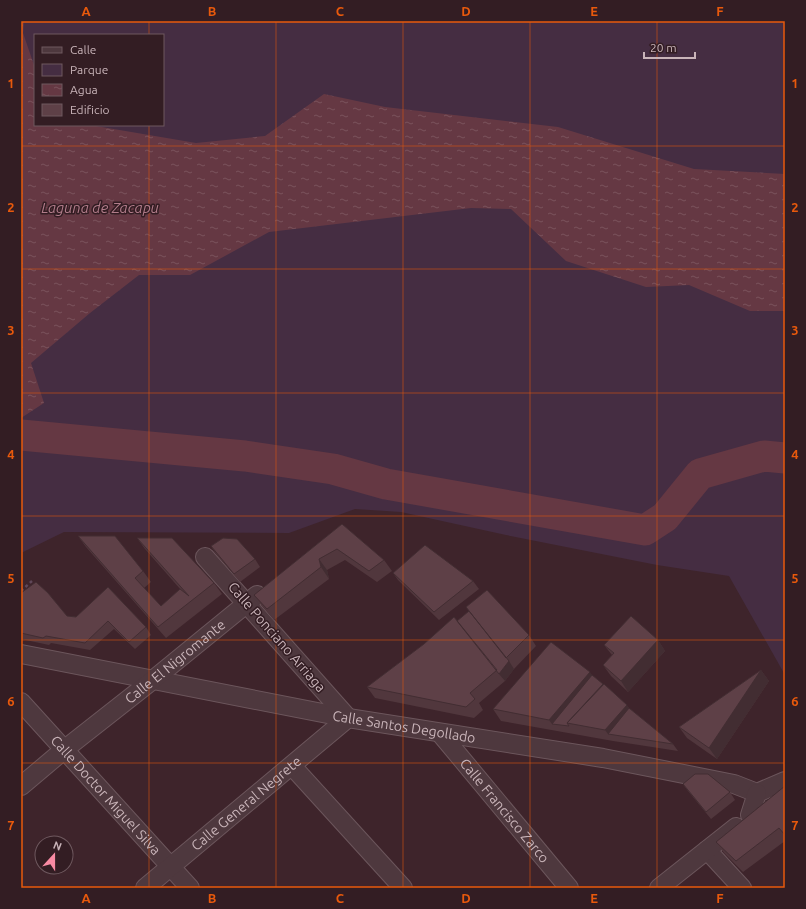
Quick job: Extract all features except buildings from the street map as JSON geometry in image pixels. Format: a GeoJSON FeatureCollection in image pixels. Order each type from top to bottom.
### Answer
{"type":"FeatureCollection","features":[{"type":"Feature","properties":{"kind":"street","name":"Calle Ponciano Arriaga"},"geometry":{"type":"LineString","coordinates":[[205,557],[348,718]]}},
{"type":"Feature","properties":{"kind":"street","name":"Calle El Nigromante"},"geometry":{"type":"LineString","coordinates":[[21,786],[270,584]]}},
{"type":"Feature","properties":{"kind":"street","name":"Calle Santos Degollado"},"geometry":{"type":"LineString","coordinates":[[21,654],[348,718],[603,758],[734,784],[757,793]]}},
{"type":"Feature","properties":{"kind":"street","name":"Calle Doctor Miguel Silva"},"geometry":{"type":"LineString","coordinates":[[21,702],[190,888]]}},
{"type":"Feature","properties":{"kind":"street","name":"Calle General Negrete"},"geometry":{"type":"LineString","coordinates":[[145,888],[348,718]]}},
{"type":"Feature","properties":{"kind":"street","name":"Calle Francisco Zarco"},"geometry":{"type":"LineString","coordinates":[[440,733],[569,888]]}},
{"type":"Feature","properties":{"kind":"street"},"geometry":{"type":"LineString","coordinates":[[292,766],[403,888]]}},
{"type":"Feature","properties":{"kind":"street"},"geometry":{"type":"LineString","coordinates":[[750,815],[757,793],[785,781]]}},
{"type":"Feature","properties":{"kind":"street"},"geometry":{"type":"LineString","coordinates":[[659,888],[785,788]]}},
{"type":"Feature","properties":{"kind":"street"},"geometry":{"type":"LineString","coordinates":[[707,850],[742,888]]}},
{"type":"Feature","properties":{"kind":"path"},"geometry":{"type":"LineString","coordinates":[[21,591],[32,581]]}},
{"type":"Feature","properties":{"kind":"green space"},"geometry":{"type":"Polygon","coordinates":[[[21,21],[785,21],[785,675],[729,576],[657,565],[506,535],[401,512],[355,509],[289,533],[64,532],[21,553],[21,21]]]}},
{"type":"Feature","properties":{"kind":"water","name":"Laguna de Zacapu"},"geometry":{"type":"Polygon","coordinates":[[[21,21],[24,21],[23,33],[34,65],[34,126],[96,126],[196,143],[265,136],[324,94],[385,107],[558,127],[694,169],[785,174],[785,311],[750,311],[689,285],[646,287],[566,261],[511,209],[471,208],[269,232],[190,275],[139,275],[90,313],[31,363],[44,403],[21,418],[21,21]]]}},
{"type":"Feature","properties":{"kind":"waterway"},"geometry":{"type":"LineString","coordinates":[[21,435],[245,456],[333,469],[386,484],[645,530],[665,517],[700,474],[764,456],[785,458]]}}]}
